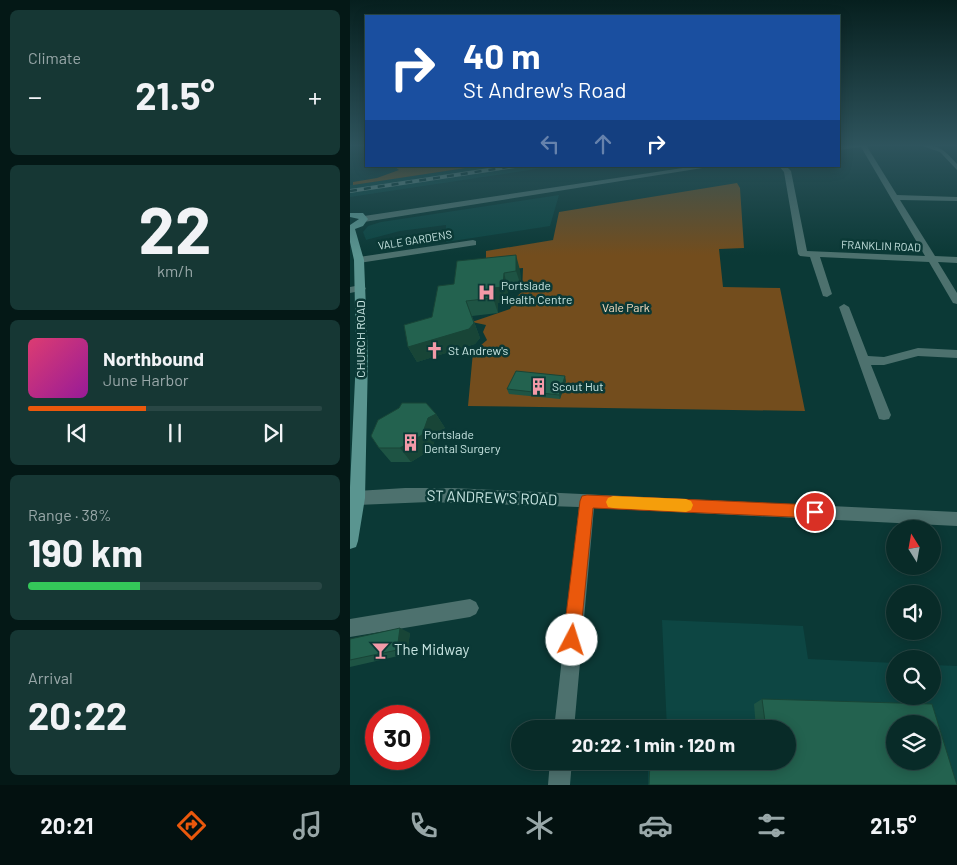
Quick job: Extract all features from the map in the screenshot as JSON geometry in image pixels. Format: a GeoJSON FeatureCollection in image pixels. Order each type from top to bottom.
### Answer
{"type":"FeatureCollection","features":[{"type":"Feature","properties":{"kind":"main road"},"geometry":{"type":"LineString","coordinates":[[350,215],[360,215],[364,219],[360,224],[350,228]]}},
{"type":"Feature","properties":{"kind":"main road","name":"CHURCH ROAD"},"geometry":{"type":"LineString","coordinates":[[350,228],[360,260],[362,358],[355,397],[357,498],[350,536]]}},
{"type":"Feature","properties":{"kind":"street"},"geometry":{"type":"LineString","coordinates":[[364,219],[609,182]]}},
{"type":"Feature","properties":{"kind":"street","name":"FRANKLIN ROAD"},"geometry":{"type":"LineString","coordinates":[[789,182],[803,254],[957,260]]}},
{"type":"Feature","properties":{"kind":"street"},"geometry":{"type":"LineString","coordinates":[[885,182],[957,301]]}},
{"type":"Feature","properties":{"kind":"street"},"geometry":{"type":"LineString","coordinates":[[895,197],[957,199]]}},
{"type":"Feature","properties":{"kind":"street","name":"VALE GARDENS"},"geometry":{"type":"LineString","coordinates":[[360,260],[473,243]]}},
{"type":"Feature","properties":{"kind":"street"},"geometry":{"type":"LineString","coordinates":[[814,254],[827,294]]}},
{"type":"Feature","properties":{"kind":"street"},"geometry":{"type":"LineString","coordinates":[[350,290],[361,288]]}},
{"type":"Feature","properties":{"kind":"street"},"geometry":{"type":"LineString","coordinates":[[844,307],[884,415]]}},
{"type":"Feature","properties":{"kind":"street"},"geometry":{"type":"LineString","coordinates":[[864,360],[884,361],[918,352],[957,354]]}},
{"type":"Feature","properties":{"kind":"street","name":"ST ANDREW'S ROAD"},"geometry":{"type":"LineString","coordinates":[[357,498],[382,495],[587,501],[957,519]]}},
{"type":"Feature","properties":{"kind":"street"},"geometry":{"type":"LineString","coordinates":[[565,720],[587,501]]}},
{"type":"Feature","properties":{"kind":"street"},"geometry":{"type":"LineString","coordinates":[[350,628],[470,608]]}},
{"type":"Feature","properties":{"kind":"street"},"geometry":{"type":"LineString","coordinates":[[559,785],[560,770]]}},
{"type":"Feature","properties":{"kind":"shaded area"},"geometry":{"type":"Polygon","coordinates":[[[373,182],[452,182],[350,197],[350,185],[373,182]]]}},
{"type":"Feature","properties":{"kind":"shaded area"},"geometry":{"type":"Polygon","coordinates":[[[559,195],[550,226],[446,242],[446,225],[400,231],[366,240],[363,232],[368,226],[381,222],[559,195]]]}},
{"type":"Feature","properties":{"kind":"shaded area"},"geometry":{"type":"Polygon","coordinates":[[[662,620],[803,626],[808,659],[886,663],[886,705],[941,705],[941,665],[957,666],[957,785],[648,785],[648,770],[796,770],[796,720],[667,720],[662,620]]]}},
{"type":"Feature","properties":{"kind":"green space"},"geometry":{"type":"Polygon","coordinates":[[[353,182],[355,182],[375,182],[353,185],[353,182]]]}},
{"type":"Feature","properties":{"kind":"green space","name":"Vale Park"},"geometry":{"type":"Polygon","coordinates":[[[737,183],[740,188],[744,248],[719,249],[723,287],[780,288],[805,411],[468,406],[473,352],[487,340],[483,332],[486,325],[472,322],[510,309],[516,297],[522,292],[523,268],[486,271],[486,251],[553,240],[559,212],[737,183]]]}},
{"type":"Feature","properties":{"kind":"building"},"geometry":{"type":"Polygon","coordinates":[[[516,255],[516,271],[504,273],[503,287],[493,288],[493,298],[466,301],[474,323],[469,329],[408,347],[404,325],[432,317],[438,286],[454,284],[457,261],[516,255]]]}},
{"type":"Feature","properties":{"kind":"building","name":"Scout Hut"},"geometry":{"type":"Polygon","coordinates":[[[516,371],[565,376],[559,395],[507,389],[516,371]]]}},
{"type":"Feature","properties":{"kind":"building"},"geometry":{"type":"Polygon","coordinates":[[[402,403],[426,403],[436,414],[428,418],[422,435],[400,448],[379,448],[371,436],[378,420],[399,408],[402,403]]]}},
{"type":"Feature","properties":{"kind":"building"},"geometry":{"type":"Polygon","coordinates":[[[400,628],[397,650],[350,660],[350,639],[400,628]]]}},
{"type":"Feature","properties":{"kind":"building"},"geometry":{"type":"Polygon","coordinates":[[[762,699],[886,703],[886,705],[932,705],[935,715],[886,715],[886,770],[941,770],[941,733],[957,785],[649,785],[650,770],[796,770],[796,720],[765,720],[762,699]]]}},
{"type":"Feature","properties":{"kind":"railway"},"geometry":{"type":"LineString","coordinates":[[350,191],[412,182]]}},
{"type":"Feature","properties":{"kind":"slow traffic"},"geometry":{"type":"LineString","coordinates":[[613,502],[686,505]]}},
{"type":"Feature","properties":{"kind":"place","name":"Portslade Health Centre"},"geometry":{"type":"Point","coordinates":[487,293]}},
{"type":"Feature","properties":{"kind":"place","name":"St Andrew's"},"geometry":{"type":"Point","coordinates":[434,351]}},
{"type":"Feature","properties":{"kind":"place","name":"Scout Hut"},"geometry":{"type":"Point","coordinates":[538,387]}},
{"type":"Feature","properties":{"kind":"place","name":"Portslade Dental Surgery"},"geometry":{"type":"Point","coordinates":[410,442]}},
{"type":"Feature","properties":{"kind":"place","name":"The Midway"},"geometry":{"type":"Point","coordinates":[380,650]}},
{"type":"Feature","properties":{"kind":"route"},"geometry":{"type":"LineString","coordinates":[[572,640],[587,501],[815,512]]}}]}
